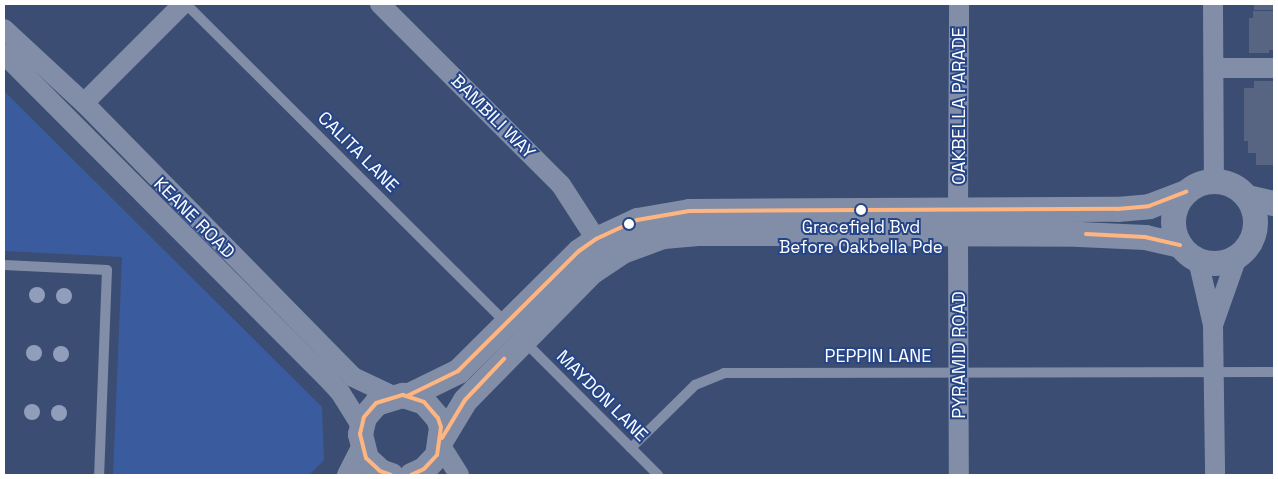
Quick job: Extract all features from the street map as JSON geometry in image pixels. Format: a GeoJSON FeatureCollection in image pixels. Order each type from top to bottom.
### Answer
{"type":"FeatureCollection","features":[{"type":"Feature","properties":{"kind":"street"},"geometry":{"type":"LineString","coordinates":[[84,104],[184,4]]}},
{"type":"Feature","properties":{"kind":"street","name":"BAMBILI WAY"},"geometry":{"type":"LineString","coordinates":[[380,4],[561,185],[596,239]]}},
{"type":"Feature","properties":{"kind":"street","name":"OAKBELLA PARADE"},"geometry":{"type":"LineString","coordinates":[[958,209],[959,4]]}},
{"type":"Feature","properties":{"kind":"street"},"geometry":{"type":"LineString","coordinates":[[1213,4],[1214,180]]}},
{"type":"Feature","properties":{"kind":"street","name":"KEANE ROAD"},"geometry":{"type":"LineString","coordinates":[[4,29],[84,104],[353,377],[400,396],[424,402],[432,409],[441,427],[441,442],[459,475]]}},
{"type":"Feature","properties":{"kind":"street","name":"KEANE ROAD"},"geometry":{"type":"LineString","coordinates":[[4,54],[336,387],[362,437],[372,465],[390,475]]}},
{"type":"Feature","properties":{"kind":"street"},"geometry":{"type":"LineString","coordinates":[[1214,68],[1274,68]]}},
{"type":"Feature","properties":{"kind":"street"},"geometry":{"type":"LineString","coordinates":[[411,475],[431,463],[465,400],[514,331],[579,251],[596,239],[637,220],[674,212],[1079,209],[1149,206],[1186,192],[1203,182],[1214,180],[1232,185],[1247,197],[1274,203]]}},
{"type":"Feature","properties":{"kind":"street"},"geometry":{"type":"LineString","coordinates":[[1186,192],[1173,214],[1173,227],[1189,253],[1213,325],[1215,475]]}},
{"type":"Feature","properties":{"kind":"street"},"geometry":{"type":"LineString","coordinates":[[1213,325],[1241,253],[1256,223],[1247,197]]}},
{"type":"Feature","properties":{"kind":"street"},"geometry":{"type":"LineString","coordinates":[[1079,209],[1079,234]]}},
{"type":"Feature","properties":{"kind":"street"},"geometry":{"type":"LineString","coordinates":[[349,475],[376,403],[400,396],[458,371],[514,331],[605,261],[634,246],[663,236],[695,233],[1079,234],[1145,237],[1189,253],[1225,262],[1241,253],[1274,240]]}},
{"type":"Feature","properties":{"kind":"street","name":"PYRAMID ROAD"},"geometry":{"type":"LineString","coordinates":[[958,235],[959,475]]}},
{"type":"Feature","properties":{"kind":"lane","name":"CALITA LANE"},"geometry":{"type":"LineString","coordinates":[[184,4],[514,331]]}},
{"type":"Feature","properties":{"kind":"lane"},"geometry":{"type":"LineString","coordinates":[[4,266],[107,270],[100,475]]}},
{"type":"Feature","properties":{"kind":"lane","name":"MAYDON LANE"},"geometry":{"type":"LineString","coordinates":[[514,331],[658,475]]}},
{"type":"Feature","properties":{"kind":"lane","name":"PEPPIN LANE"},"geometry":{"type":"LineString","coordinates":[[631,448],[695,385],[724,373],[1274,372]]}},
{"type":"Feature","properties":{"kind":"shaded area"},"geometry":{"type":"Polygon","coordinates":[[[4,91],[322,407],[324,460],[309,475],[113,475],[122,257],[4,251],[4,91]]]}},
{"type":"Feature","properties":{"kind":"building"},"geometry":{"type":"Polygon","coordinates":[[[1254,4],[1274,4],[1274,10],[1254,10],[1254,4]]]}},
{"type":"Feature","properties":{"kind":"building"},"geometry":{"type":"Polygon","coordinates":[[[1253,11],[1274,11],[1274,50],[1269,50],[1269,53],[1249,53],[1249,18],[1253,18],[1253,11]]]}},
{"type":"Feature","properties":{"kind":"building"},"geometry":{"type":"Polygon","coordinates":[[[1254,81],[1274,81],[1274,165],[1256,165],[1256,153],[1248,153],[1248,141],[1244,141],[1244,88],[1254,88],[1254,81]]]}},
{"type":"Feature","properties":{"kind":"transit line"},"geometry":{"type":"LineString","coordinates":[[407,396],[458,371],[579,251],[596,239],[637,220],[689,211],[1117,209],[1149,206],[1186,192]]}},
{"type":"Feature","properties":{"kind":"transit line"},"geometry":{"type":"LineString","coordinates":[[1086,234],[1145,237],[1180,245]]}},
{"type":"Feature","properties":{"kind":"transit line"},"geometry":{"type":"LineString","coordinates":[[442,438],[465,400],[504,359]]}},
{"type":"Feature","properties":{"kind":"transit line"},"geometry":{"type":"LineString","coordinates":[[391,475],[380,471],[366,458],[360,434],[364,417],[376,403],[403,395],[424,402],[438,418],[441,427],[437,455],[424,469],[411,475]]}},
{"type":"Feature","properties":{"kind":"place","name":"Gracefield Bvd Before Oakbella Pde"},"geometry":{"type":"Point","coordinates":[861,210]}}]}
